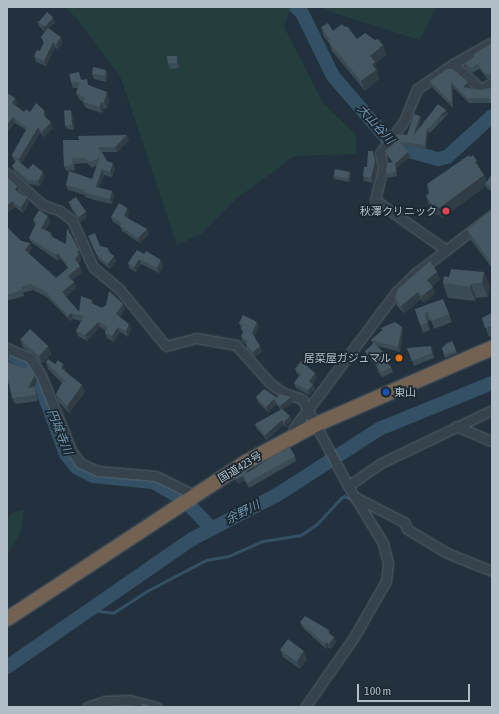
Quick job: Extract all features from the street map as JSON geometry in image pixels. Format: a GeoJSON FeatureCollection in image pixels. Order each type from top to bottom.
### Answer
{"type":"FeatureCollection","features":[{"type":"Feature","properties":{"kind":"highway","name":"国道423号"},"geometry":{"type":"LineString","coordinates":[[7,619],[246,462],[315,425],[492,348]]}},
{"type":"Feature","properties":{"kind":"street"},"geometry":{"type":"LineString","coordinates":[[446,250],[408,223],[389,212],[376,200],[382,168],[380,154],[404,121],[417,89],[453,64],[492,42]]}},
{"type":"Feature","properties":{"kind":"street"},"geometry":{"type":"LineString","coordinates":[[453,64],[481,89],[492,83]]}},
{"type":"Feature","properties":{"kind":"street"},"geometry":{"type":"LineString","coordinates":[[7,173],[43,205],[60,211],[72,220],[93,267],[120,290],[166,346],[196,338],[236,345],[272,384],[284,393],[302,399],[347,484],[383,543],[388,563],[386,581],[354,637],[305,707]]}},
{"type":"Feature","properties":{"kind":"street"},"geometry":{"type":"LineString","coordinates":[[294,436],[294,428],[396,292],[417,272],[492,215]]}},
{"type":"Feature","properties":{"kind":"street"},"geometry":{"type":"LineString","coordinates":[[7,348],[30,358],[41,375],[75,458],[85,466],[98,471],[156,476],[194,495]]}},
{"type":"Feature","properties":{"kind":"street"},"geometry":{"type":"LineString","coordinates":[[347,484],[381,463],[492,410]]}},
{"type":"Feature","properties":{"kind":"street"},"geometry":{"type":"LineString","coordinates":[[456,426],[492,441]]}},
{"type":"Feature","properties":{"kind":"street"},"geometry":{"type":"LineString","coordinates":[[355,497],[404,522],[407,529],[447,553],[492,571]]}},
{"type":"Feature","properties":{"kind":"street"},"geometry":{"type":"LineString","coordinates":[[87,707],[104,701],[124,700],[157,707]]}},
{"type":"Feature","properties":{"kind":"green space"},"geometry":{"type":"Polygon","coordinates":[[[65,7],[291,7],[284,27],[323,103],[356,135],[356,154],[294,156],[236,199],[201,234],[177,245],[120,76],[77,19],[65,7]]]}},
{"type":"Feature","properties":{"kind":"green space"},"geometry":{"type":"Polygon","coordinates":[[[323,7],[436,7],[420,40],[331,12],[323,7]]]}},
{"type":"Feature","properties":{"kind":"green space"},"geometry":{"type":"Polygon","coordinates":[[[24,510],[21,531],[7,556],[7,518],[12,513],[24,510]]]}},
{"type":"Feature","properties":{"kind":"building"},"geometry":{"type":"Polygon","coordinates":[[[47,12],[53,17],[45,27],[39,22],[47,12]]]}},
{"type":"Feature","properties":{"kind":"building"},"geometry":{"type":"Polygon","coordinates":[[[328,23],[333,31],[342,24],[345,27],[347,26],[357,39],[365,33],[375,40],[378,39],[383,45],[370,56],[375,62],[372,65],[376,70],[361,81],[328,41],[330,40],[321,27],[328,23]]]}},
{"type":"Feature","properties":{"kind":"building"},"geometry":{"type":"Polygon","coordinates":[[[48,28],[61,37],[56,44],[53,42],[44,61],[34,56],[37,50],[40,51],[44,42],[41,37],[48,28]]]}},
{"type":"Feature","properties":{"kind":"building"},"geometry":{"type":"Polygon","coordinates":[[[492,43],[492,73],[485,74],[478,64],[471,68],[465,63],[474,57],[474,54],[492,43]]]}},
{"type":"Feature","properties":{"kind":"building"},"geometry":{"type":"Polygon","coordinates":[[[167,56],[177,56],[177,63],[168,64],[167,56]]]}},
{"type":"Feature","properties":{"kind":"building"},"geometry":{"type":"Polygon","coordinates":[[[93,67],[106,70],[105,76],[92,74],[93,67]]]}},
{"type":"Feature","properties":{"kind":"building"},"geometry":{"type":"Polygon","coordinates":[[[447,69],[453,69],[468,82],[463,87],[479,90],[492,88],[492,101],[491,102],[489,98],[467,98],[451,82],[452,103],[430,81],[447,69]]]}},
{"type":"Feature","properties":{"kind":"building"},"geometry":{"type":"Polygon","coordinates":[[[79,72],[81,80],[87,79],[88,85],[107,92],[104,102],[101,102],[100,107],[83,102],[85,98],[76,93],[80,82],[71,82],[69,74],[79,72]]]}},
{"type":"Feature","properties":{"kind":"building"},"geometry":{"type":"Polygon","coordinates":[[[7,93],[15,98],[12,103],[24,112],[26,109],[30,112],[36,103],[44,110],[44,116],[51,122],[42,132],[38,127],[19,159],[12,155],[27,128],[13,117],[7,125],[7,93]]]}},
{"type":"Feature","properties":{"kind":"building"},"geometry":{"type":"Polygon","coordinates":[[[438,104],[446,110],[428,129],[427,128],[425,145],[400,142],[408,152],[395,164],[396,172],[386,174],[387,163],[393,162],[385,151],[394,144],[397,134],[407,135],[414,114],[420,116],[413,136],[438,104]]]}},
{"type":"Feature","properties":{"kind":"building"},"geometry":{"type":"Polygon","coordinates":[[[64,110],[71,110],[72,125],[65,125],[64,110]]]}},
{"type":"Feature","properties":{"kind":"building"},"geometry":{"type":"Polygon","coordinates":[[[127,135],[115,147],[98,147],[107,161],[113,163],[110,172],[102,169],[96,187],[112,191],[110,199],[93,195],[84,192],[86,190],[66,185],[69,171],[92,179],[100,157],[90,162],[85,158],[72,158],[73,165],[64,166],[63,140],[79,140],[78,136],[127,135]]]}},
{"type":"Feature","properties":{"kind":"building"},"geometry":{"type":"Polygon","coordinates":[[[368,151],[373,151],[375,162],[371,178],[363,176],[364,167],[367,167],[368,151]]]}},
{"type":"Feature","properties":{"kind":"building"},"geometry":{"type":"Polygon","coordinates":[[[469,155],[470,157],[473,155],[477,161],[475,162],[484,175],[438,209],[435,204],[433,206],[426,196],[429,193],[427,184],[469,155]]]}},
{"type":"Feature","properties":{"kind":"building"},"geometry":{"type":"Polygon","coordinates":[[[17,160],[28,169],[33,164],[43,172],[38,181],[27,179],[12,166],[17,160]]]}},
{"type":"Feature","properties":{"kind":"building"},"geometry":{"type":"Polygon","coordinates":[[[335,169],[350,172],[348,179],[334,176],[335,169]]]}},
{"type":"Feature","properties":{"kind":"building"},"geometry":{"type":"Polygon","coordinates":[[[492,174],[492,187],[485,184],[492,174]]]}},
{"type":"Feature","properties":{"kind":"building"},"geometry":{"type":"Polygon","coordinates":[[[7,177],[17,186],[15,190],[27,198],[21,207],[12,201],[7,206],[7,177]]]}},
{"type":"Feature","properties":{"kind":"building"},"geometry":{"type":"Polygon","coordinates":[[[76,197],[86,212],[79,217],[69,202],[76,197]]]}},
{"type":"Feature","properties":{"kind":"building"},"geometry":{"type":"Polygon","coordinates":[[[119,203],[127,208],[124,216],[147,229],[138,238],[120,226],[122,223],[111,217],[119,203]]]}},
{"type":"Feature","properties":{"kind":"building"},"geometry":{"type":"Polygon","coordinates":[[[39,210],[48,216],[41,228],[51,233],[50,236],[66,244],[67,228],[79,250],[77,252],[79,254],[75,259],[80,266],[68,276],[74,282],[62,292],[79,312],[81,296],[92,300],[91,303],[102,308],[106,305],[109,291],[123,304],[116,314],[129,324],[126,331],[118,327],[112,336],[105,332],[108,327],[98,322],[85,335],[76,331],[84,316],[71,313],[68,316],[46,292],[31,284],[21,287],[22,290],[7,295],[7,227],[21,241],[30,243],[25,250],[56,278],[68,268],[67,264],[58,253],[56,255],[29,238],[37,222],[33,220],[39,210]]]}},
{"type":"Feature","properties":{"kind":"building"},"geometry":{"type":"Polygon","coordinates":[[[492,210],[492,263],[467,230],[492,210]]]}},
{"type":"Feature","properties":{"kind":"building"},"geometry":{"type":"Polygon","coordinates":[[[95,233],[100,246],[108,248],[107,250],[114,256],[108,264],[97,255],[88,236],[95,233]]]}},
{"type":"Feature","properties":{"kind":"building"},"geometry":{"type":"Polygon","coordinates":[[[137,250],[144,254],[146,251],[161,260],[157,268],[139,259],[134,267],[128,263],[137,250]]]}},
{"type":"Feature","properties":{"kind":"building"},"geometry":{"type":"Polygon","coordinates":[[[430,261],[437,272],[427,280],[433,287],[422,296],[418,292],[401,306],[395,298],[398,289],[430,261]]]}},
{"type":"Feature","properties":{"kind":"building"},"geometry":{"type":"Polygon","coordinates":[[[451,269],[484,272],[482,283],[471,284],[470,287],[443,283],[444,276],[449,277],[451,269]]]}},
{"type":"Feature","properties":{"kind":"building"},"geometry":{"type":"Polygon","coordinates":[[[443,299],[449,314],[431,321],[428,312],[425,313],[427,323],[420,325],[415,309],[443,299]]]}},
{"type":"Feature","properties":{"kind":"building"},"geometry":{"type":"Polygon","coordinates":[[[492,313],[492,326],[485,328],[482,318],[492,313]]]}},
{"type":"Feature","properties":{"kind":"building"},"geometry":{"type":"Polygon","coordinates":[[[243,315],[257,322],[252,333],[260,346],[253,352],[246,344],[248,342],[241,336],[244,331],[241,329],[243,325],[239,323],[243,315]]]}},
{"type":"Feature","properties":{"kind":"building"},"geometry":{"type":"Polygon","coordinates":[[[395,322],[402,327],[398,347],[371,340],[383,330],[381,328],[395,322]]]}},
{"type":"Feature","properties":{"kind":"building"},"geometry":{"type":"Polygon","coordinates":[[[30,329],[48,346],[39,356],[20,339],[30,329]]]}},
{"type":"Feature","properties":{"kind":"building"},"geometry":{"type":"Polygon","coordinates":[[[452,341],[456,351],[444,355],[442,348],[452,341]]]}},
{"type":"Feature","properties":{"kind":"building"},"geometry":{"type":"Polygon","coordinates":[[[374,343],[383,352],[382,356],[391,367],[381,372],[377,367],[379,366],[365,351],[374,343]]]}},
{"type":"Feature","properties":{"kind":"building"},"geometry":{"type":"Polygon","coordinates":[[[431,346],[432,353],[412,361],[407,348],[431,346]]]}},
{"type":"Feature","properties":{"kind":"building"},"geometry":{"type":"Polygon","coordinates":[[[48,359],[55,364],[58,360],[63,364],[61,368],[82,385],[67,406],[56,394],[63,381],[67,383],[46,362],[48,359]]]}},
{"type":"Feature","properties":{"kind":"building"},"geometry":{"type":"Polygon","coordinates":[[[7,361],[25,369],[28,364],[35,375],[28,388],[34,387],[36,395],[12,398],[7,378],[7,361]]]}},
{"type":"Feature","properties":{"kind":"building"},"geometry":{"type":"Polygon","coordinates":[[[301,361],[315,373],[309,381],[313,385],[308,390],[294,383],[301,374],[295,369],[301,361]]]}},
{"type":"Feature","properties":{"kind":"building"},"geometry":{"type":"Polygon","coordinates":[[[264,389],[276,397],[266,407],[256,397],[264,389]]]}},
{"type":"Feature","properties":{"kind":"building"},"geometry":{"type":"Polygon","coordinates":[[[281,394],[291,397],[280,406],[274,399],[281,394]]]}},
{"type":"Feature","properties":{"kind":"building"},"geometry":{"type":"Polygon","coordinates":[[[282,409],[290,416],[284,422],[282,420],[265,435],[255,424],[282,409]]]}},
{"type":"Feature","properties":{"kind":"building"},"geometry":{"type":"Polygon","coordinates":[[[289,446],[295,456],[247,483],[243,476],[237,479],[234,474],[244,468],[247,472],[244,475],[289,446]]]}},
{"type":"Feature","properties":{"kind":"building"},"geometry":{"type":"Polygon","coordinates":[[[305,616],[329,630],[327,632],[334,637],[329,644],[327,642],[325,644],[300,622],[305,616]]]}},
{"type":"Feature","properties":{"kind":"building"},"geometry":{"type":"Polygon","coordinates":[[[288,639],[304,651],[296,661],[280,649],[288,639]]]}},
{"type":"Feature","properties":{"kind":"building"},"geometry":{"type":"Polygon","coordinates":[[[142,704],[148,705],[148,707],[141,707],[142,704]]]}},
{"type":"Feature","properties":{"kind":"waterway","name":"大山谷川"},"geometry":{"type":"LineString","coordinates":[[296,7],[302,13],[333,76],[394,147],[438,159],[447,157],[492,116]]}},
{"type":"Feature","properties":{"kind":"waterway","name":"円城寺川"},"geometry":{"type":"LineString","coordinates":[[7,352],[30,365],[38,378],[66,454],[76,467],[93,476],[153,482],[177,496]]}},
{"type":"Feature","properties":{"kind":"waterway","name":"余野川"},"geometry":{"type":"LineString","coordinates":[[7,667],[192,539],[277,495],[379,429],[492,383]]}},
{"type":"Feature","properties":{"kind":"waterway"},"geometry":{"type":"LineString","coordinates":[[90,610],[113,613],[147,591],[206,560],[229,556],[263,541],[301,535],[316,525],[341,498],[344,496],[352,499]]}},
{"type":"Feature","properties":{"kind":"waterway","name":"円城寺川"},"geometry":{"type":"LineString","coordinates":[[190,506],[212,529]]}},
{"type":"Feature","properties":{"kind":"place","name":"秋澤クリニック"},"geometry":{"type":"Point","coordinates":[446,211]}},
{"type":"Feature","properties":{"kind":"place","name":"居菜屋ガジュマル"},"geometry":{"type":"Point","coordinates":[399,358]}},
{"type":"Feature","properties":{"kind":"place","name":"東山"},"geometry":{"type":"Point","coordinates":[386,392]}}]}
